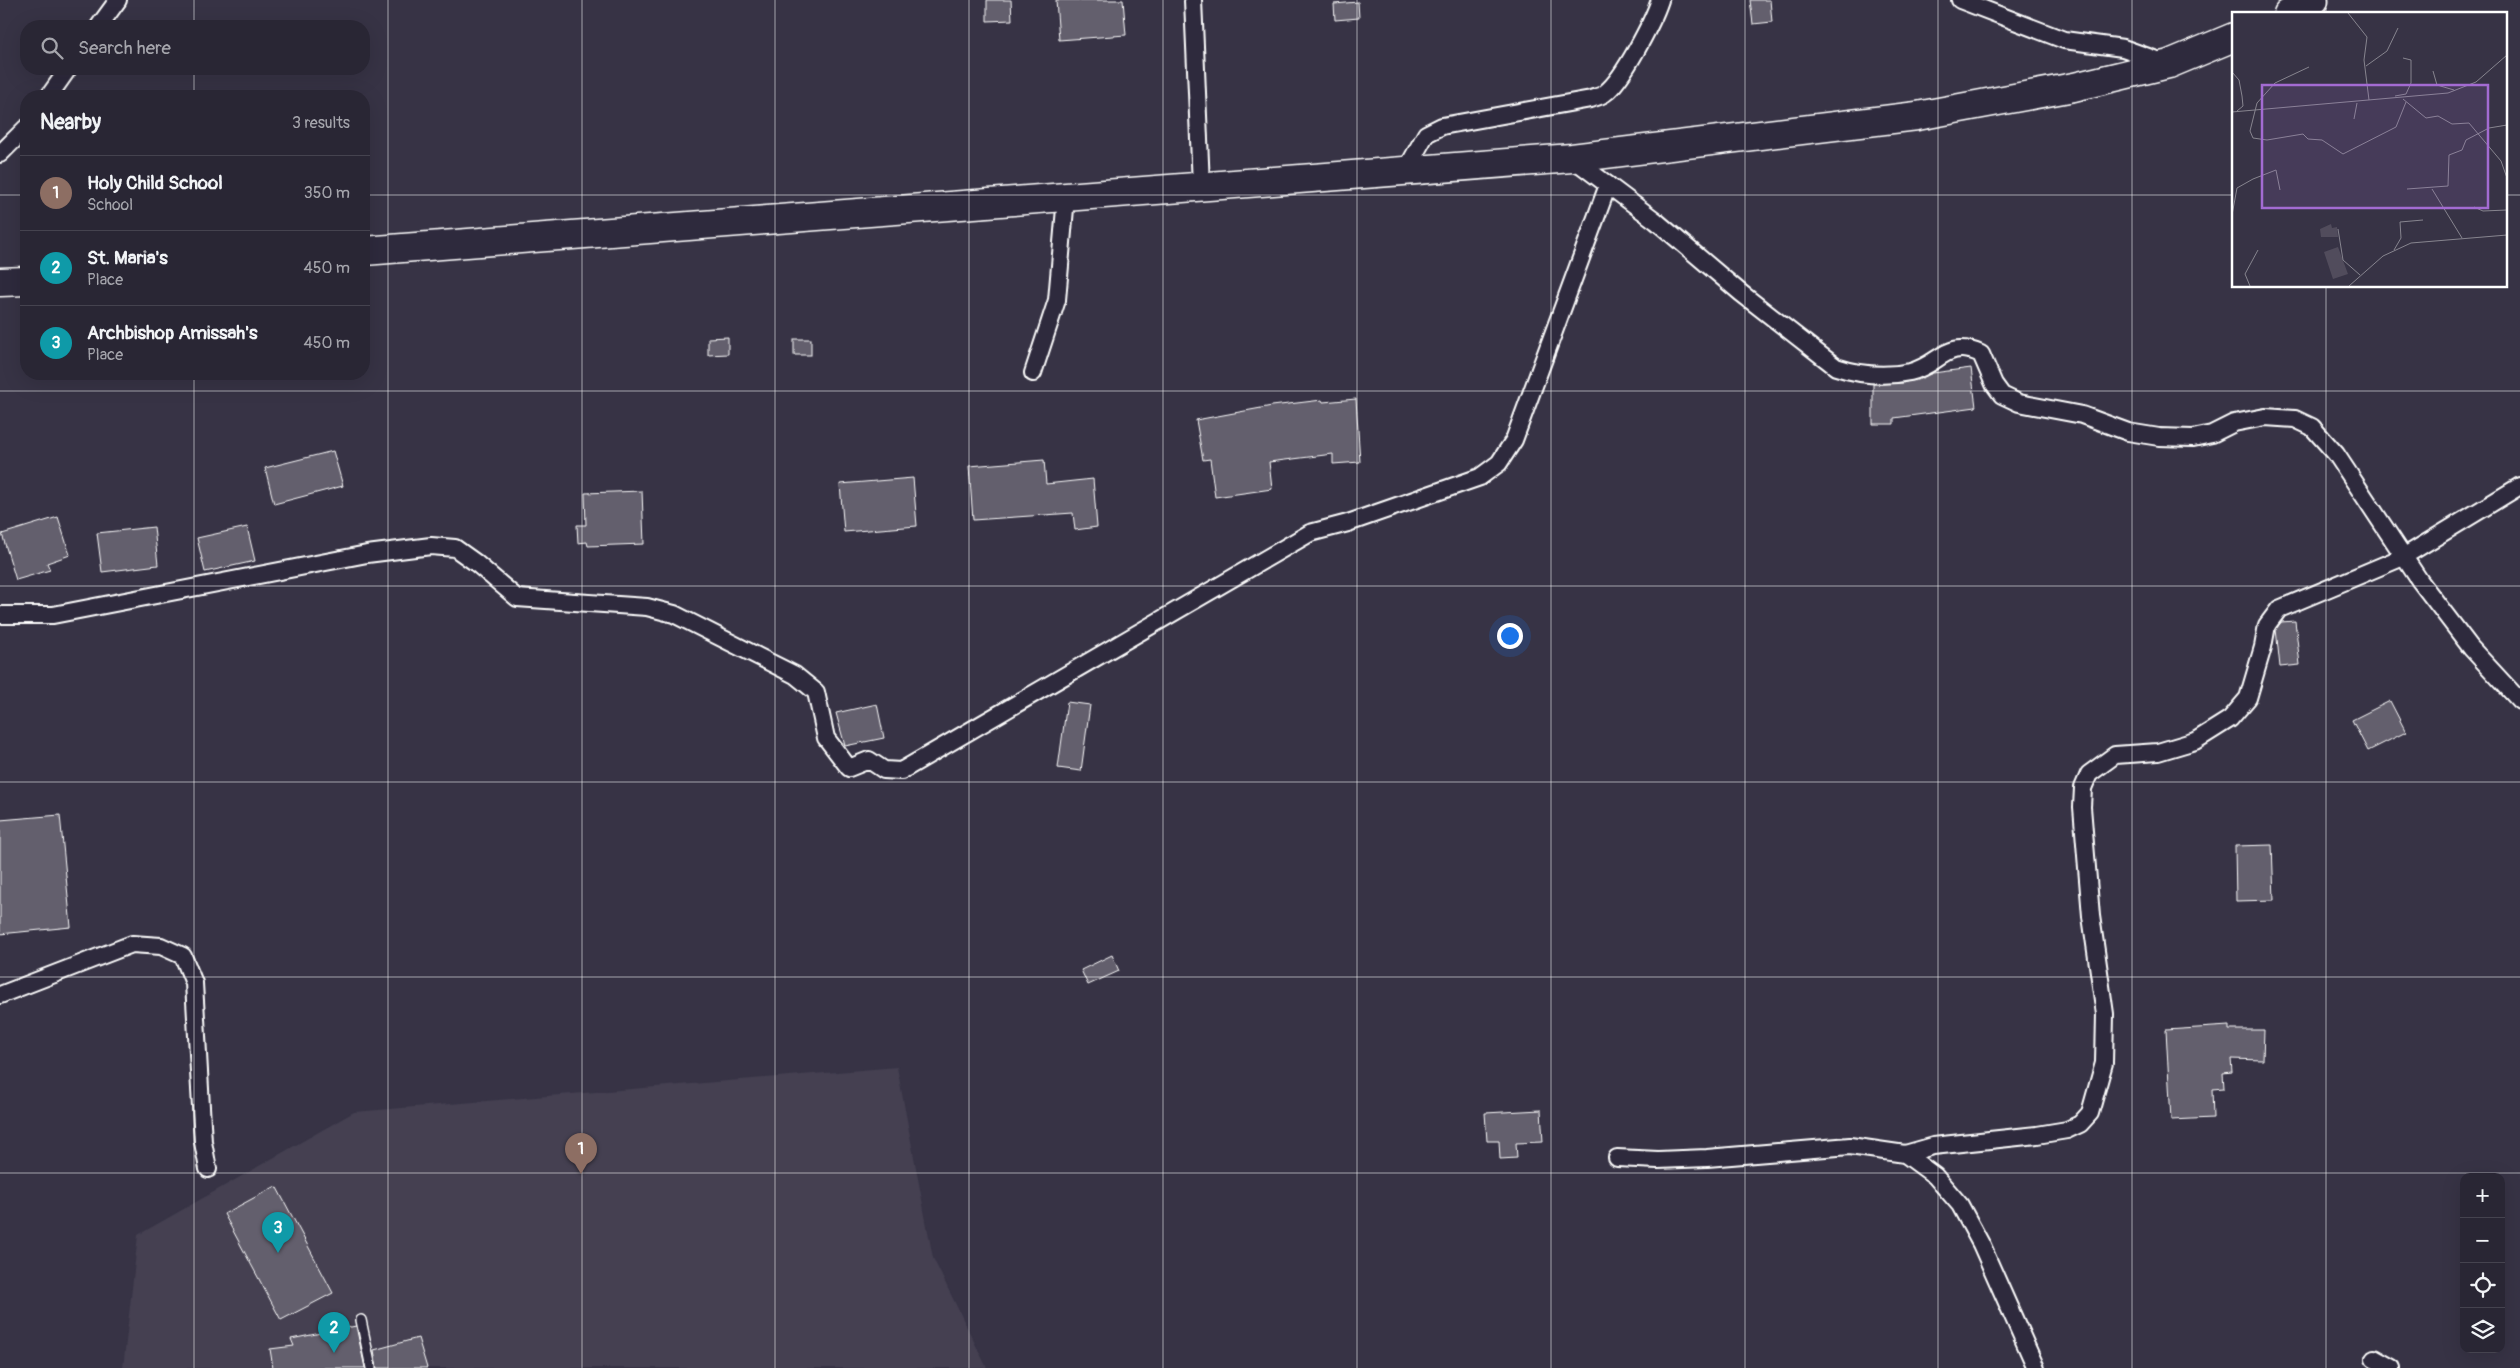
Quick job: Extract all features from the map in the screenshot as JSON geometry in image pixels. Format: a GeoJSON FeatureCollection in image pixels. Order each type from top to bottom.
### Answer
{"type":"FeatureCollection","features":[{"type":"Feature","properties":{"kind":"highway"},"geometry":{"type":"LineString","coordinates":[[2292,12],[2314,0]]}},
{"type":"Feature","properties":{"kind":"highway"},"geometry":{"type":"LineString","coordinates":[[370,251],[1200,185],[1572,158],[1917,116],[2074,87],[2169,64],[2232,38]]}},
{"type":"Feature","properties":{"kind":"highway"},"geometry":{"type":"LineString","coordinates":[[0,282],[20,281]]}},
{"type":"Feature","properties":{"kind":"street"},"geometry":{"type":"LineString","coordinates":[[103,20],[118,0]]}},
{"type":"Feature","properties":{"kind":"street"},"geometry":{"type":"LineString","coordinates":[[1193,0],[1200,185]]}},
{"type":"Feature","properties":{"kind":"street"},"geometry":{"type":"LineString","coordinates":[[1406,170],[1426,134],[1442,126],[1591,99],[1606,93],[1620,76],[1649,26],[1660,0]]}},
{"type":"Feature","properties":{"kind":"street"},"geometry":{"type":"LineString","coordinates":[[1960,0],[2064,40],[2123,48],[2169,64]]}},
{"type":"Feature","properties":{"kind":"street"},"geometry":{"type":"LineString","coordinates":[[53,90],[64,75]]}},
{"type":"Feature","properties":{"kind":"street"},"geometry":{"type":"LineString","coordinates":[[0,154],[20,134]]}},
{"type":"Feature","properties":{"kind":"street"},"geometry":{"type":"LineString","coordinates":[[1572,158],[1656,221],[1741,293],[1836,367],[1854,373],[1912,372],[1954,349],[1968,348],[1981,354],[1994,384],[2002,394],[2019,403],[2082,414],[2128,432],[2160,437],[2193,438],[2212,434],[2234,423],[2265,417],[2295,419],[2312,427],[2336,454],[2403,557],[2471,648],[2520,701]]}},
{"type":"Feature","properties":{"kind":"street"},"geometry":{"type":"LineString","coordinates":[[0,614],[53,615],[368,554],[431,546],[455,548],[476,563],[517,598],[647,607],[682,618],[795,675],[816,692],[826,738],[849,768],[869,760],[884,770],[901,771],[1310,533],[1348,523],[1480,477],[1499,463],[1514,440],[1608,185]]}},
{"type":"Feature","properties":{"kind":"street"},"geometry":{"type":"LineString","coordinates":[[1033,373],[1057,300],[1061,280],[1066,197]]}},
{"type":"Feature","properties":{"kind":"street"},"geometry":{"type":"LineString","coordinates":[[1617,1158],[1658,1160],[1707,1158],[1850,1146],[1905,1154],[1933,1146],[2067,1130],[2080,1124],[2090,1113],[2104,1063],[2105,1014],[2091,916],[2083,825],[2083,788],[2089,774],[2115,755],[2158,752],[2195,741],[2230,720],[2248,698],[2267,625],[2279,609],[2403,557],[2520,486]]}},
{"type":"Feature","properties":{"kind":"street"},"geometry":{"type":"LineString","coordinates":[[0,996],[132,944],[161,946],[183,956],[194,983],[203,1142],[208,1169]]}},
{"type":"Feature","properties":{"kind":"street"},"geometry":{"type":"LineString","coordinates":[[1905,1154],[1935,1176],[1960,1205],[1981,1244],[2036,1368]]}},
{"type":"Feature","properties":{"kind":"street"},"geometry":{"type":"LineString","coordinates":[[2374,1358],[2392,1368]]}},
{"type":"Feature","properties":{"kind":"lane"},"geometry":{"type":"LineString","coordinates":[[361,1320],[371,1368]]}},
{"type":"Feature","properties":{"kind":"shaded area"},"geometry":{"type":"Polygon","coordinates":[[[897,1067],[933,1258],[987,1368],[123,1368],[138,1235],[354,1112],[897,1067]]]}},
{"type":"Feature","properties":{"kind":"building"},"geometry":{"type":"Polygon","coordinates":[[[987,0],[1011,0],[1012,20],[987,21],[987,0]]]}},
{"type":"Feature","properties":{"kind":"building"},"geometry":{"type":"Polygon","coordinates":[[[1056,0],[1123,0],[1126,35],[1059,40],[1056,0]]]}},
{"type":"Feature","properties":{"kind":"building"},"geometry":{"type":"Polygon","coordinates":[[[1750,0],[1770,0],[1772,22],[1753,24],[1750,0]]]}},
{"type":"Feature","properties":{"kind":"building"},"geometry":{"type":"Polygon","coordinates":[[[1358,2],[1359,18],[1335,20],[1334,4],[1358,2]]]}},
{"type":"Feature","properties":{"kind":"building"},"geometry":{"type":"Polygon","coordinates":[[[728,337],[728,354],[708,355],[708,338],[728,337]]]}},
{"type":"Feature","properties":{"kind":"building"},"geometry":{"type":"Polygon","coordinates":[[[794,339],[811,339],[811,355],[794,355],[794,339]]]}},
{"type":"Feature","properties":{"kind":"building"},"geometry":{"type":"Polygon","coordinates":[[[1971,368],[1976,407],[1894,418],[1894,424],[1873,424],[1873,384],[1903,383],[1933,373],[1971,368]]]}},
{"type":"Feature","properties":{"kind":"building"},"geometry":{"type":"Polygon","coordinates":[[[1356,399],[1360,462],[1333,464],[1333,454],[1269,462],[1272,489],[1215,497],[1210,459],[1203,460],[1196,420],[1272,406],[1322,400],[1323,402],[1356,399]]]}},
{"type":"Feature","properties":{"kind":"building"},"geometry":{"type":"Polygon","coordinates":[[[333,451],[343,486],[274,504],[265,468],[333,451]]]}},
{"type":"Feature","properties":{"kind":"building"},"geometry":{"type":"Polygon","coordinates":[[[1044,460],[1046,484],[1093,479],[1097,527],[1075,530],[1073,513],[973,520],[969,466],[1044,460]]]}},
{"type":"Feature","properties":{"kind":"building"},"geometry":{"type":"Polygon","coordinates":[[[913,478],[917,526],[844,532],[840,484],[913,478]]]}},
{"type":"Feature","properties":{"kind":"building"},"geometry":{"type":"Polygon","coordinates":[[[642,491],[644,544],[588,546],[587,542],[578,543],[577,525],[586,525],[585,493],[642,491]]]}},
{"type":"Feature","properties":{"kind":"building"},"geometry":{"type":"Polygon","coordinates":[[[58,517],[70,555],[47,563],[50,570],[16,580],[2,534],[58,517]]]}},
{"type":"Feature","properties":{"kind":"building"},"geometry":{"type":"Polygon","coordinates":[[[154,527],[158,565],[102,572],[97,533],[154,527]]]}},
{"type":"Feature","properties":{"kind":"building"},"geometry":{"type":"Polygon","coordinates":[[[247,527],[255,561],[205,572],[197,538],[247,527]]]}},
{"type":"Feature","properties":{"kind":"building"},"geometry":{"type":"Polygon","coordinates":[[[2295,621],[2300,665],[2280,667],[2276,629],[2281,622],[2295,621]]]}},
{"type":"Feature","properties":{"kind":"building"},"geometry":{"type":"Polygon","coordinates":[[[2390,701],[2406,732],[2368,751],[2352,720],[2390,701]]]}},
{"type":"Feature","properties":{"kind":"building"},"geometry":{"type":"Polygon","coordinates":[[[1067,702],[1090,705],[1081,771],[1058,768],[1067,702]]]}},
{"type":"Feature","properties":{"kind":"building"},"geometry":{"type":"Polygon","coordinates":[[[877,704],[884,738],[845,746],[836,713],[877,704]]]}},
{"type":"Feature","properties":{"kind":"building"},"geometry":{"type":"Polygon","coordinates":[[[60,815],[71,927],[0,934],[0,820],[60,815]]]}},
{"type":"Feature","properties":{"kind":"building"},"geometry":{"type":"Polygon","coordinates":[[[2272,845],[2274,900],[2236,901],[2235,846],[2272,845]]]}},
{"type":"Feature","properties":{"kind":"building"},"geometry":{"type":"Polygon","coordinates":[[[1112,955],[1119,971],[1088,985],[1081,970],[1112,955]]]}},
{"type":"Feature","properties":{"kind":"building"},"geometry":{"type":"Polygon","coordinates":[[[2229,1026],[2229,1030],[2264,1030],[2263,1060],[2231,1059],[2232,1072],[2223,1073],[2224,1088],[2212,1089],[2213,1118],[2171,1120],[2166,1030],[2229,1026]]]}},
{"type":"Feature","properties":{"kind":"building"},"geometry":{"type":"Polygon","coordinates":[[[1541,1110],[1543,1142],[1516,1143],[1517,1158],[1500,1159],[1499,1141],[1487,1141],[1485,1113],[1541,1110]]]}},
{"type":"Feature","properties":{"kind":"building"},"geometry":{"type":"Polygon","coordinates":[[[276,1186],[333,1293],[281,1320],[224,1214],[276,1186]]]}},
{"type":"Feature","properties":{"kind":"building"},"geometry":{"type":"Polygon","coordinates":[[[356,1326],[365,1368],[273,1368],[270,1349],[294,1346],[291,1339],[356,1326]]]}},
{"type":"Feature","properties":{"kind":"building"},"geometry":{"type":"Polygon","coordinates":[[[418,1338],[427,1368],[377,1368],[374,1350],[418,1338]]]}},
{"type":"Feature","properties":{"kind":"place","name":"Holy Child School"},"geometry":{"type":"Point","coordinates":[581,1174]}},
{"type":"Feature","properties":{"kind":"place","name":"Archbishop Amissah's"},"geometry":{"type":"Point","coordinates":[278,1253]}},
{"type":"Feature","properties":{"kind":"place","name":"St. Maria's"},"geometry":{"type":"Point","coordinates":[334,1353]}}]}
